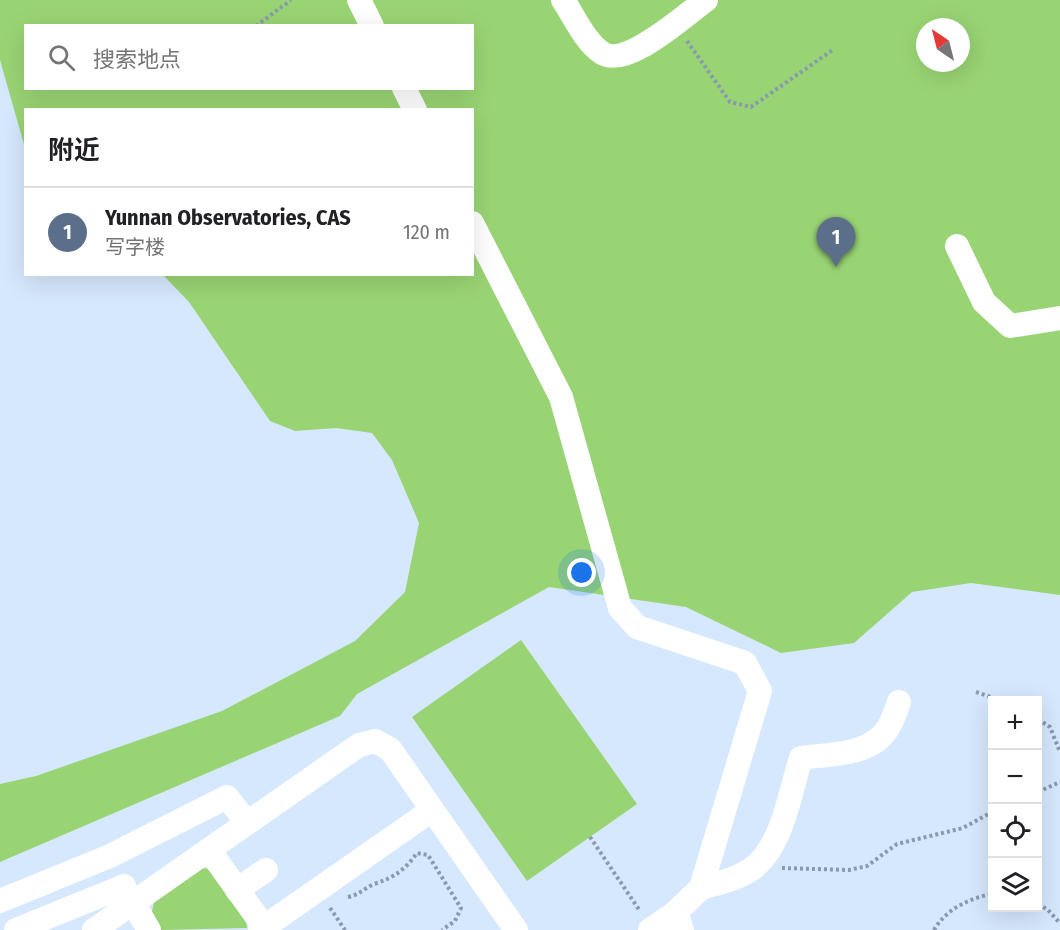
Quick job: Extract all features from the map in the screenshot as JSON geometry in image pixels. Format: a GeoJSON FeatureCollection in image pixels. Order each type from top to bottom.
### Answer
{"type":"FeatureCollection","features":[{"type":"Feature","properties":{"kind":"street"},"geometry":{"type":"LineString","coordinates":[[359,0],[371,24]]}},
{"type":"Feature","properties":{"kind":"street"},"geometry":{"type":"LineString","coordinates":[[563,0],[596,48],[604,55],[618,57],[635,51],[706,0]]}},
{"type":"Feature","properties":{"kind":"street"},"geometry":{"type":"LineString","coordinates":[[405,90],[414,108]]}},
{"type":"Feature","properties":{"kind":"street"},"geometry":{"type":"LineString","coordinates":[[474,226],[561,396],[620,608],[637,627],[745,663],[760,691],[701,888],[679,921],[651,929]]}},
{"type":"Feature","properties":{"kind":"street"},"geometry":{"type":"LineString","coordinates":[[957,246],[984,302],[1010,326],[1060,318]]}},
{"type":"Feature","properties":{"kind":"street"},"geometry":{"type":"LineString","coordinates":[[701,888],[737,877],[754,867],[769,849],[781,823],[801,758],[860,749],[876,742],[888,729],[900,702]]}},
{"type":"Feature","properties":{"kind":"street"},"geometry":{"type":"LineString","coordinates":[[16,930],[128,895],[208,850],[359,745],[375,741],[390,749],[516,930]]}},
{"type":"Feature","properties":{"kind":"street"},"geometry":{"type":"LineString","coordinates":[[0,901],[110,856],[227,797],[247,823]]}},
{"type":"Feature","properties":{"kind":"street"},"geometry":{"type":"LineString","coordinates":[[208,850],[262,929],[432,810]]}},
{"type":"Feature","properties":{"kind":"street"},"geometry":{"type":"LineString","coordinates":[[110,856],[128,895],[149,930]]}},
{"type":"Feature","properties":{"kind":"street"},"geometry":{"type":"LineString","coordinates":[[237,890],[266,870]]}},
{"type":"Feature","properties":{"kind":"street"},"geometry":{"type":"LineString","coordinates":[[94,930],[128,895]]}},
{"type":"Feature","properties":{"kind":"path"},"geometry":{"type":"LineString","coordinates":[[259,24],[291,0]]}},
{"type":"Feature","properties":{"kind":"path"},"geometry":{"type":"LineString","coordinates":[[674,23],[730,102],[751,107],[834,49]]}},
{"type":"Feature","properties":{"kind":"path"},"geometry":{"type":"LineString","coordinates":[[976,692],[988,696]]}},
{"type":"Feature","properties":{"kind":"path"},"geometry":{"type":"LineString","coordinates":[[1042,722],[1050,727],[1060,752]]}},
{"type":"Feature","properties":{"kind":"path"},"geometry":{"type":"LineString","coordinates":[[1042,790],[1060,782]]}},
{"type":"Feature","properties":{"kind":"path"},"geometry":{"type":"LineString","coordinates":[[754,867],[849,870],[867,866],[897,844],[963,828],[988,815]]}},
{"type":"Feature","properties":{"kind":"path"},"geometry":{"type":"LineString","coordinates":[[590,837],[651,929]]}},
{"type":"Feature","properties":{"kind":"path"},"geometry":{"type":"LineString","coordinates":[[340,899],[358,895],[373,885],[387,882],[407,867],[417,853],[428,855],[461,908],[455,921],[442,930]]}},
{"type":"Feature","properties":{"kind":"path"},"geometry":{"type":"LineString","coordinates":[[934,930],[954,908],[976,897],[988,895]]}},
{"type":"Feature","properties":{"kind":"path"},"geometry":{"type":"LineString","coordinates":[[332,911],[336,905]]}},
{"type":"Feature","properties":{"kind":"path"},"geometry":{"type":"LineString","coordinates":[[1042,906],[1060,923]]}},
{"type":"Feature","properties":{"kind":"green space"},"geometry":{"type":"Polygon","coordinates":[[[0,0],[1060,0],[1060,595],[971,583],[912,592],[854,643],[781,653],[686,607],[549,587],[357,694],[340,716],[0,862],[0,784],[36,776],[222,711],[355,641],[405,592],[419,523],[392,460],[372,433],[336,428],[295,431],[270,421],[189,302],[164,276],[474,276],[474,108],[24,108],[24,144],[0,60],[0,0]]]}},
{"type":"Feature","properties":{"kind":"green space"},"geometry":{"type":"Polygon","coordinates":[[[521,640],[637,804],[527,881],[412,717],[521,640]]]}},
{"type":"Feature","properties":{"kind":"green space"},"geometry":{"type":"Polygon","coordinates":[[[200,868],[213,869],[246,916],[247,928],[161,930],[151,915],[155,899],[200,868]]]}},
{"type":"Feature","properties":{"kind":"place","name":"Yunnan Observatories, CAS"},"geometry":{"type":"Point","coordinates":[836,267]}}]}
